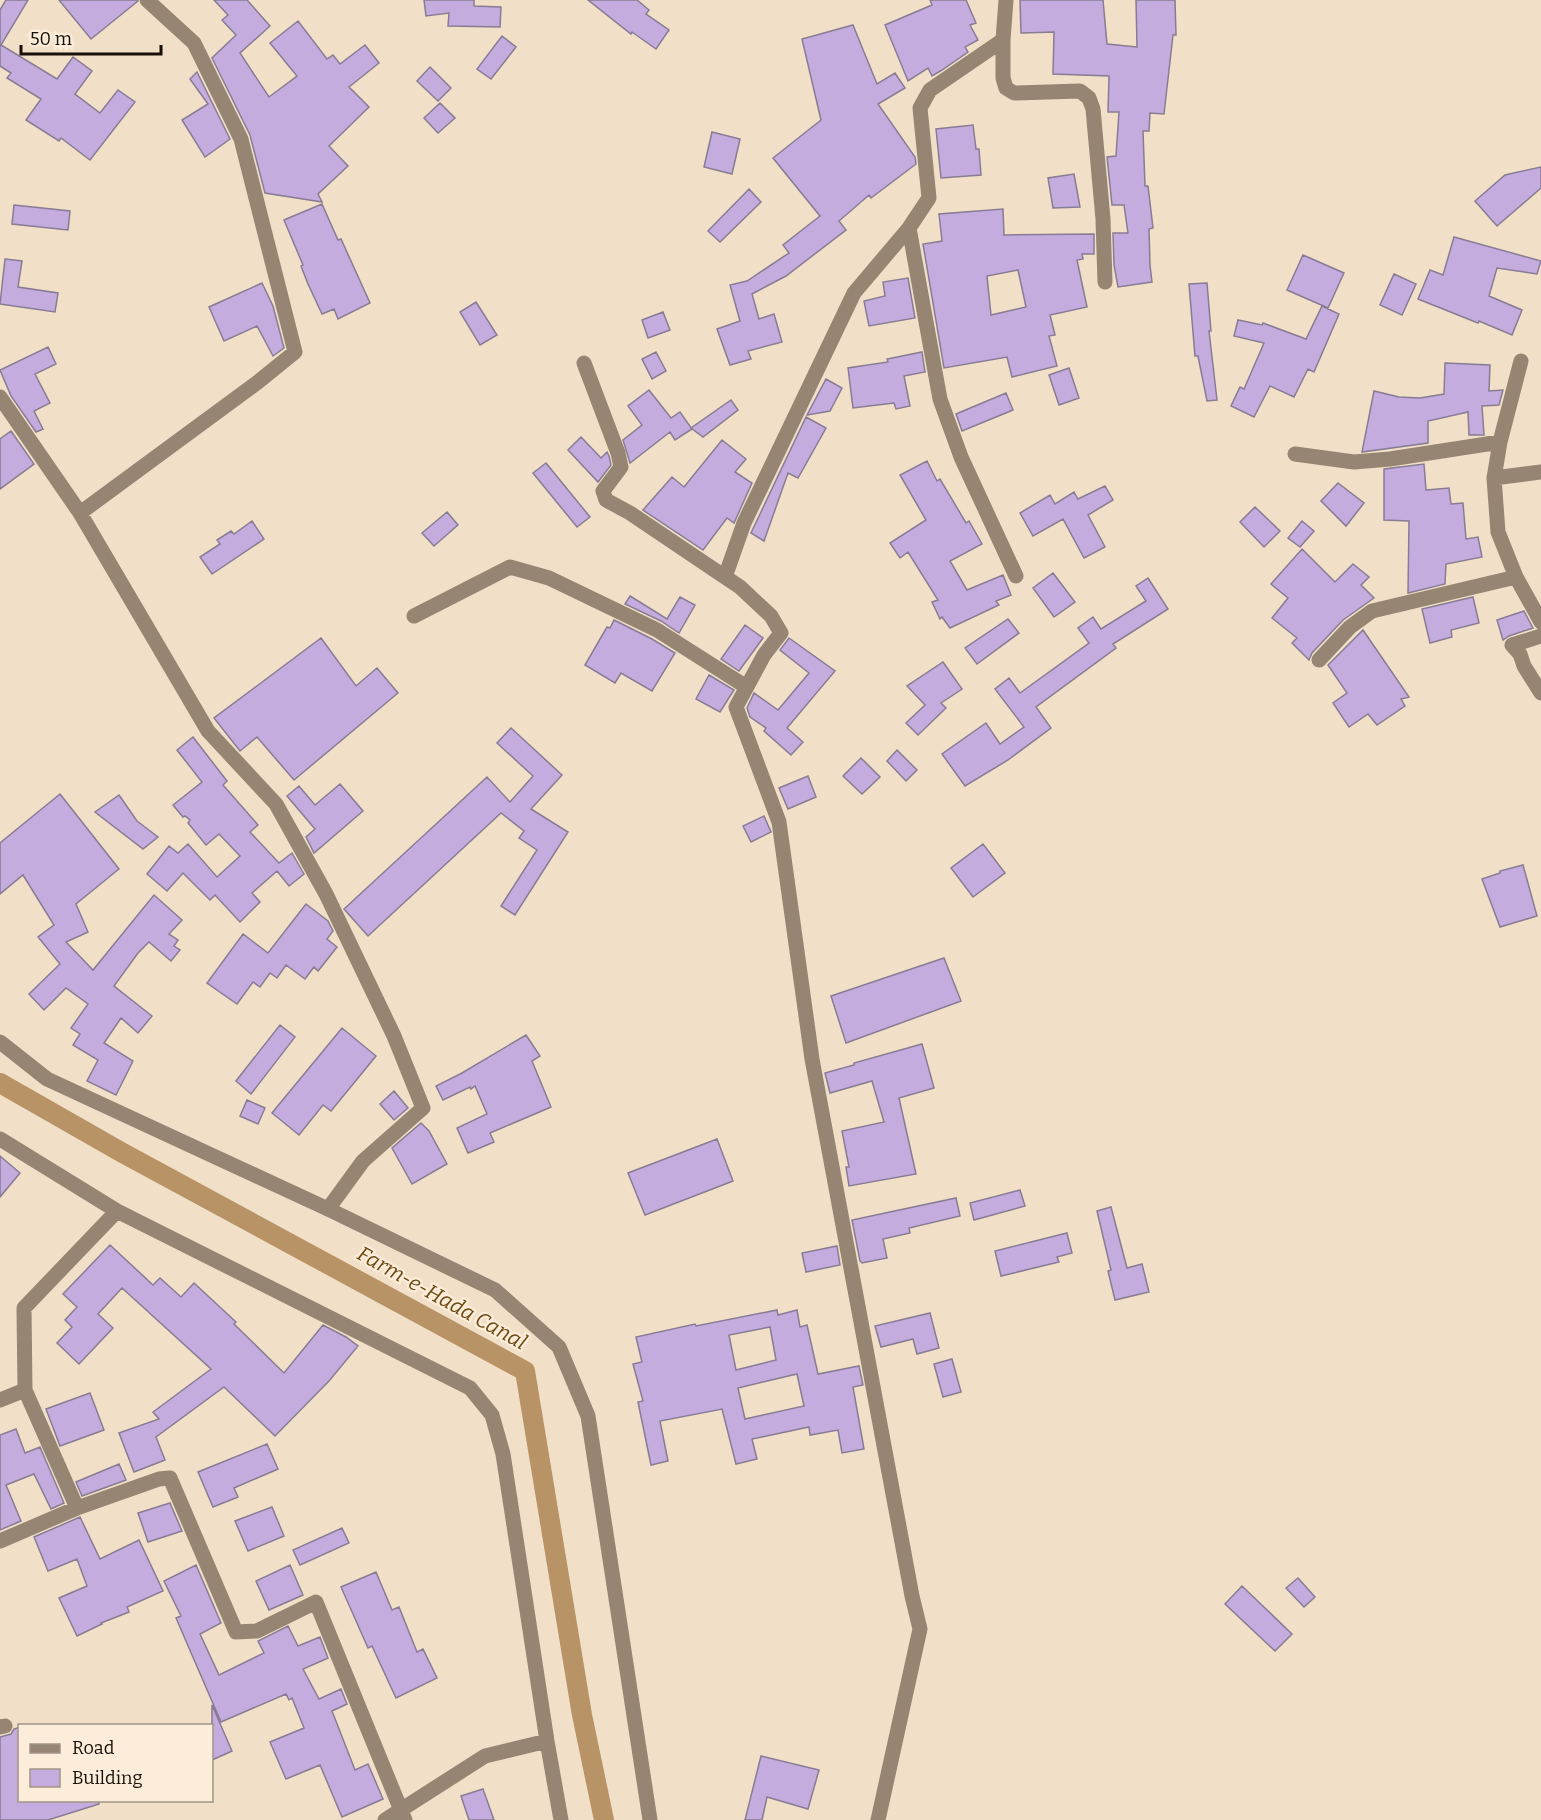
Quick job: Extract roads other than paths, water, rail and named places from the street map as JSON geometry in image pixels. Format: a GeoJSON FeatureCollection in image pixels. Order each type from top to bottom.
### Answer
{"type":"FeatureCollection","features":[{"type":"Feature","properties":{"kind":"street"},"geometry":{"type":"LineString","coordinates":[[80,513],[258,382],[295,352],[241,139],[194,43],[147,0]]}},
{"type":"Feature","properties":{"kind":"street"},"geometry":{"type":"LineString","coordinates":[[1006,0],[1003,40],[1003,78],[1006,88],[1014,93],[1080,91],[1089,98],[1093,109],[1103,219],[1105,282]]}},
{"type":"Feature","properties":{"kind":"street"},"geometry":{"type":"LineString","coordinates":[[725,577],[744,523],[854,293],[909,228],[929,198],[920,108],[930,90],[1003,40]]}},
{"type":"Feature","properties":{"kind":"street"},"geometry":{"type":"LineString","coordinates":[[909,228],[940,399],[961,458],[1016,576]]}},
{"type":"Feature","properties":{"kind":"street"},"geometry":{"type":"LineString","coordinates":[[1521,361],[1500,442],[1494,478],[1498,532],[1516,577],[1541,622]]}},
{"type":"Feature","properties":{"kind":"street"},"geometry":{"type":"LineString","coordinates":[[584,363],[618,453],[621,467],[603,491],[606,500],[630,513],[740,587],[771,616],[781,633],[745,686],[736,707],[779,822],[812,1059],[920,1629],[878,1820]]}},
{"type":"Feature","properties":{"kind":"street"},"geometry":{"type":"LineString","coordinates":[[0,397],[80,513],[208,731],[276,804],[326,894],[394,1036],[423,1108],[363,1161],[328,1209]]}},
{"type":"Feature","properties":{"kind":"street"},"geometry":{"type":"LineString","coordinates":[[1295,454],[1354,462],[1390,459],[1500,442]]}},
{"type":"Feature","properties":{"kind":"street"},"geometry":{"type":"LineString","coordinates":[[1494,478],[1541,472]]}},
{"type":"Feature","properties":{"kind":"street"},"geometry":{"type":"LineString","coordinates":[[414,616],[510,567],[549,578],[657,630],[745,686]]}},
{"type":"Feature","properties":{"kind":"street"},"geometry":{"type":"LineString","coordinates":[[1319,660],[1350,627],[1372,612],[1516,577]]}},
{"type":"Feature","properties":{"kind":"street"},"geometry":{"type":"LineString","coordinates":[[1541,636],[1512,645],[1520,654],[1524,666],[1541,693]]}},
{"type":"Feature","properties":{"kind":"street"},"geometry":{"type":"LineString","coordinates":[[0,1042],[47,1078],[495,1290],[559,1347],[588,1416],[650,1820]]}},
{"type":"Feature","properties":{"kind":"street"},"geometry":{"type":"LineString","coordinates":[[0,1139],[117,1211],[470,1388],[492,1415],[503,1454],[561,1820]]}},
{"type":"Feature","properties":{"kind":"street"},"geometry":{"type":"LineString","coordinates":[[77,1508],[25,1390],[24,1308],[117,1211]]}},
{"type":"Feature","properties":{"kind":"street"},"geometry":{"type":"LineString","coordinates":[[0,1400],[25,1390]]}},
{"type":"Feature","properties":{"kind":"street"},"geometry":{"type":"LineString","coordinates":[[0,1541],[77,1508],[159,1479],[170,1478],[236,1632],[257,1630],[316,1602],[403,1814]]}},
{"type":"Feature","properties":{"kind":"street"},"geometry":{"type":"LineString","coordinates":[[385,1820],[403,1814],[485,1756],[547,1741]]}},
{"type":"Feature","properties":{"kind":"waterway","name":"Farm-e-Hada Canal"},"geometry":{"type":"LineString","coordinates":[[0,1083],[121,1152],[525,1371],[582,1715],[604,1820]]}}]}
